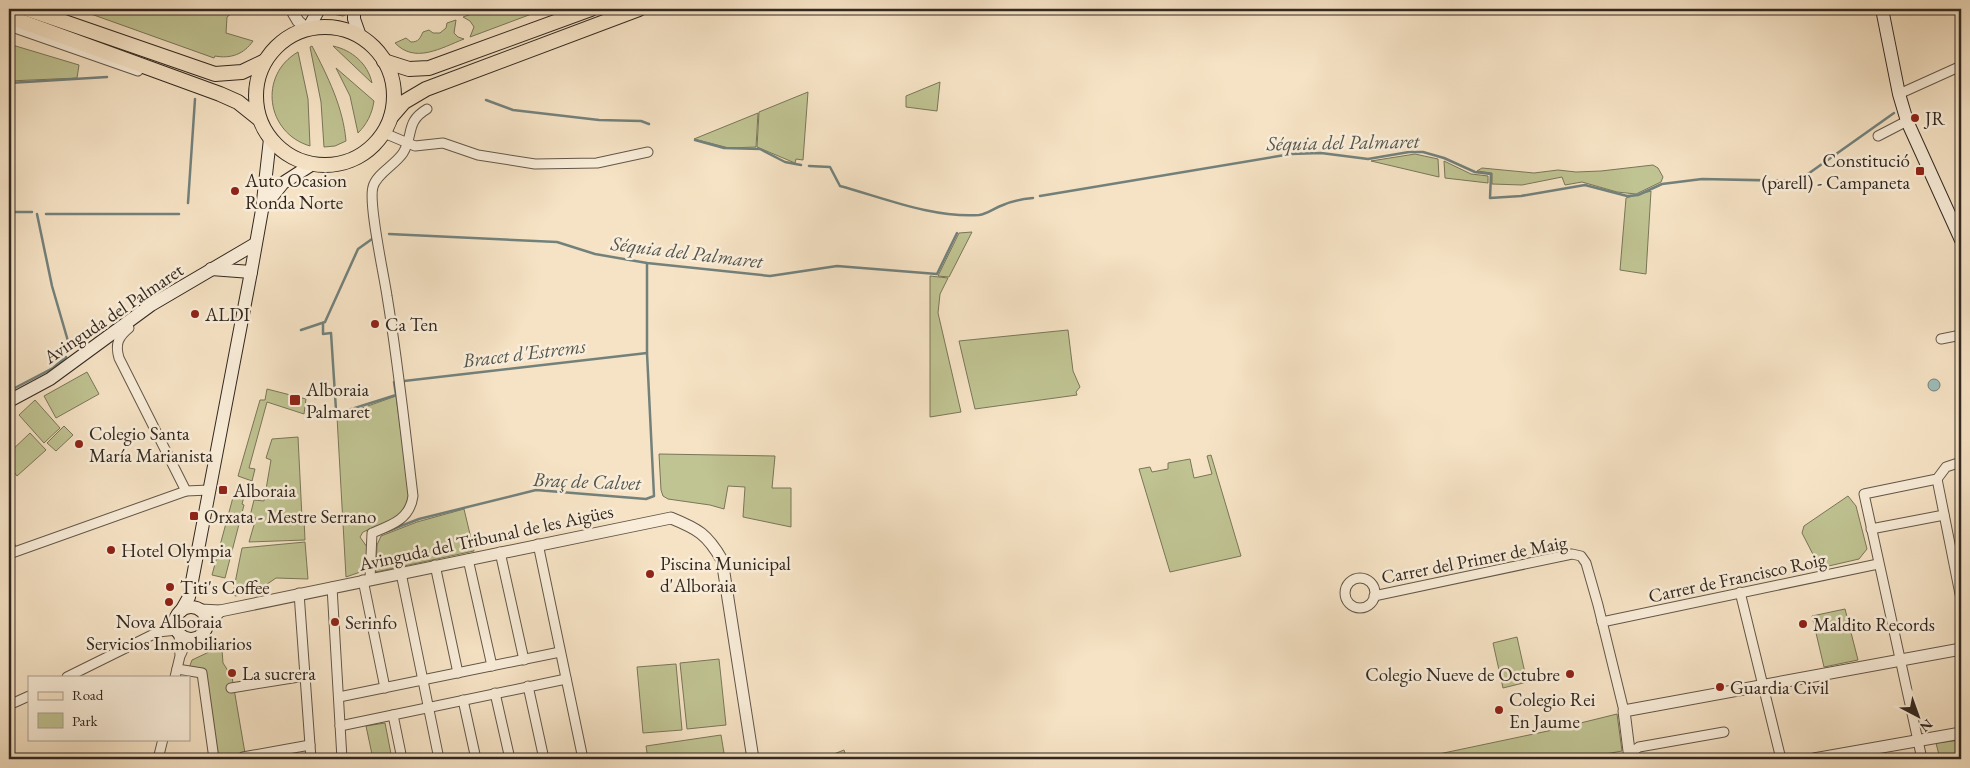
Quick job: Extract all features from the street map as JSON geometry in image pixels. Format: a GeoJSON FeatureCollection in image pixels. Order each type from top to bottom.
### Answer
{"type":"FeatureCollection","features":[{"type":"Feature","properties":{"kind":"main road"},"geometry":{"type":"LineString","coordinates":[[27,9],[215,74],[242,72],[265,61],[281,43],[308,29],[330,27],[360,36],[374,47],[384,61],[393,88],[391,117]]}},
{"type":"Feature","properties":{"kind":"main road"},"geometry":{"type":"LineString","coordinates":[[308,29],[319,9]]}},
{"type":"Feature","properties":{"kind":"main road"},"geometry":{"type":"LineString","coordinates":[[354,9],[354,19],[360,36]]}},
{"type":"Feature","properties":{"kind":"main road"},"geometry":{"type":"LineString","coordinates":[[384,61],[409,69],[429,68],[591,9]]}},
{"type":"Feature","properties":{"kind":"main road"},"geometry":{"type":"LineString","coordinates":[[9,17],[238,102],[258,118],[270,139],[288,156],[311,165],[332,165],[351,160],[374,145],[384,133],[391,117],[404,102],[422,90],[639,9]]}},
{"type":"Feature","properties":{"kind":"main road"},"geometry":{"type":"LineString","coordinates":[[1882,9],[1898,94],[1907,121],[1961,240]]}},
{"type":"Feature","properties":{"kind":"main road"},"geometry":{"type":"LineString","coordinates":[[258,118],[256,89],[265,61]]}},
{"type":"Feature","properties":{"kind":"main road"},"geometry":{"type":"LineString","coordinates":[[194,605],[209,490],[262,210],[270,139]]}},
{"type":"Feature","properties":{"kind":"main road"},"geometry":{"type":"LineString","coordinates":[[262,210],[278,187],[311,165]]}},
{"type":"Feature","properties":{"kind":"main road","name":"Avinguda del Palmaret"},"geometry":{"type":"LineString","coordinates":[[9,401],[50,379],[151,305],[255,244]]}},
{"type":"Feature","properties":{"kind":"main road","name":"Avinguda del Palmaret"},"geometry":{"type":"LineString","coordinates":[[211,269],[251,272]]}},
{"type":"Feature","properties":{"kind":"main road"},"geometry":{"type":"LineString","coordinates":[[194,605],[206,616],[206,630],[199,638],[182,634],[176,620],[181,611],[194,605]]}},
{"type":"Feature","properties":{"kind":"street"},"geometry":{"type":"LineString","coordinates":[[291,9],[298,21],[308,29]]}},
{"type":"Feature","properties":{"kind":"street"},"geometry":{"type":"LineString","coordinates":[[9,26],[165,81],[204,88]]}},
{"type":"Feature","properties":{"kind":"street"},"geometry":{"type":"LineString","coordinates":[[1898,94],[1961,66]]}},
{"type":"Feature","properties":{"kind":"street"},"geometry":{"type":"LineString","coordinates":[[384,688],[366,580],[372,533],[404,517],[410,511],[414,496],[391,320],[376,230],[372,188],[376,180],[401,156],[407,144],[410,127],[417,115],[427,109]]}},
{"type":"Feature","properties":{"kind":"street"},"geometry":{"type":"LineString","coordinates":[[1878,136],[1907,121]]}},
{"type":"Feature","properties":{"kind":"street"},"geometry":{"type":"LineString","coordinates":[[384,133],[415,146],[443,144],[501,159],[553,165],[597,162],[648,152]]}},
{"type":"Feature","properties":{"kind":"street"},"geometry":{"type":"LineString","coordinates":[[151,305],[137,322],[120,335],[116,346],[119,358],[186,492]]}},
{"type":"Feature","properties":{"kind":"street"},"geometry":{"type":"LineString","coordinates":[[1941,339],[1961,335]]}},
{"type":"Feature","properties":{"kind":"street"},"geometry":{"type":"LineString","coordinates":[[1922,759],[1899,662],[1864,494],[1937,479],[1946,466],[1961,462]]}},
{"type":"Feature","properties":{"kind":"street"},"geometry":{"type":"LineString","coordinates":[[1937,479],[1961,599]]}},
{"type":"Feature","properties":{"kind":"street"},"geometry":{"type":"LineString","coordinates":[[9,542],[11,553],[186,492],[209,490]]}},
{"type":"Feature","properties":{"kind":"street"},"geometry":{"type":"LineString","coordinates":[[1871,529],[1944,515]]}},
{"type":"Feature","properties":{"kind":"street","name":"Avinguda del Tribunal de les Aigües"},"geometry":{"type":"LineString","coordinates":[[194,605],[220,611],[299,593],[670,518],[696,528],[710,540],[722,560],[752,759]]}},
{"type":"Feature","properties":{"kind":"street"},"geometry":{"type":"LineString","coordinates":[[538,544],[582,759]]}},
{"type":"Feature","properties":{"kind":"street"},"geometry":{"type":"LineString","coordinates":[[500,552],[524,660]]}},
{"type":"Feature","properties":{"kind":"street","name":"Carrer del Primer de Maig"},"geometry":{"type":"LineString","coordinates":[[1374,596],[1572,554],[1580,556],[1586,563],[1602,622],[1632,750]]}},
{"type":"Feature","properties":{"kind":"street"},"geometry":{"type":"LineString","coordinates":[[468,559],[492,666]]}},
{"type":"Feature","properties":{"kind":"street","name":"Carrer de Francisco Roig"},"geometry":{"type":"LineString","coordinates":[[1602,622],[1878,564]]}},
{"type":"Feature","properties":{"kind":"street"},"geometry":{"type":"LineString","coordinates":[[435,566],[458,673]]}},
{"type":"Feature","properties":{"kind":"street"},"geometry":{"type":"LineString","coordinates":[[401,573],[439,759]]}},
{"type":"Feature","properties":{"kind":"street"},"geometry":{"type":"LineString","coordinates":[[332,587],[342,759]]}},
{"type":"Feature","properties":{"kind":"street"},"geometry":{"type":"LineString","coordinates":[[1740,592],[1782,759]]}},
{"type":"Feature","properties":{"kind":"street"},"geometry":{"type":"LineString","coordinates":[[299,593],[311,759]]}},
{"type":"Feature","properties":{"kind":"street"},"geometry":{"type":"LineString","coordinates":[[207,624],[220,611]]}},
{"type":"Feature","properties":{"kind":"street"},"geometry":{"type":"LineString","coordinates":[[69,676],[158,632],[182,634],[176,673],[202,673],[214,759]]}},
{"type":"Feature","properties":{"kind":"street"},"geometry":{"type":"LineString","coordinates":[[1624,711],[1899,662],[1961,648]]}},
{"type":"Feature","properties":{"kind":"street"},"geometry":{"type":"LineString","coordinates":[[338,697],[560,652]]}},
{"type":"Feature","properties":{"kind":"street"},"geometry":{"type":"LineString","coordinates":[[232,688],[305,676]]}},
{"type":"Feature","properties":{"kind":"street"},"geometry":{"type":"LineString","coordinates":[[340,726],[566,679]]}},
{"type":"Feature","properties":{"kind":"street"},"geometry":{"type":"LineString","coordinates":[[528,686],[544,759]]}},
{"type":"Feature","properties":{"kind":"street"},"geometry":{"type":"LineString","coordinates":[[495,693],[510,759]]}},
{"type":"Feature","properties":{"kind":"street"},"geometry":{"type":"LineString","coordinates":[[9,705],[28,696]]}},
{"type":"Feature","properties":{"kind":"street"},"geometry":{"type":"LineString","coordinates":[[463,700],[476,759]]}},
{"type":"Feature","properties":{"kind":"street"},"geometry":{"type":"LineString","coordinates":[[393,715],[402,759]]}},
{"type":"Feature","properties":{"kind":"street"},"geometry":{"type":"LineString","coordinates":[[1632,750],[1724,732]]}},
{"type":"Feature","properties":{"kind":"street"},"geometry":{"type":"LineString","coordinates":[[1814,759],[1961,733]]}},
{"type":"Feature","properties":{"kind":"street"},"geometry":{"type":"LineString","coordinates":[[158,759],[163,740]]}},
{"type":"Feature","properties":{"kind":"street"},"geometry":{"type":"LineString","coordinates":[[243,757],[310,745]]}},
{"type":"Feature","properties":{"kind":"green space"},"geometry":{"type":"Polygon","coordinates":[[[77,9],[237,9],[227,17],[226,33],[253,41],[237,55],[215,56],[214,58],[77,9]]]}},
{"type":"Feature","properties":{"kind":"green space"},"geometry":{"type":"Polygon","coordinates":[[[326,9],[348,9],[347,14],[343,16],[328,13],[326,9]]]}},
{"type":"Feature","properties":{"kind":"green space"},"geometry":{"type":"Polygon","coordinates":[[[499,9],[545,9],[470,37],[474,27],[470,21],[463,17],[483,10],[488,13],[499,9]]]}},
{"type":"Feature","properties":{"kind":"green space"},"geometry":{"type":"Polygon","coordinates":[[[456,20],[454,33],[464,39],[437,50],[420,53],[411,52],[395,43],[406,38],[411,42],[416,41],[423,32],[429,30],[433,33],[440,33],[446,28],[447,23],[456,20]]]}},
{"type":"Feature","properties":{"kind":"green space"},"geometry":{"type":"Polygon","coordinates":[[[9,44],[79,65],[77,78],[9,81],[9,44]]]}},
{"type":"Feature","properties":{"kind":"green space"},"geometry":{"type":"Polygon","coordinates":[[[312,46],[329,81],[342,116],[346,141],[335,146],[324,147],[321,102],[310,47],[312,46]]]}},
{"type":"Feature","properties":{"kind":"green space"},"geometry":{"type":"Polygon","coordinates":[[[333,46],[353,54],[367,70],[372,83],[333,46]]]}},
{"type":"Feature","properties":{"kind":"green space"},"geometry":{"type":"Polygon","coordinates":[[[298,52],[308,99],[310,146],[295,139],[284,129],[276,117],[273,103],[273,88],[277,75],[285,62],[298,52]]]}},
{"type":"Feature","properties":{"kind":"green space"},"geometry":{"type":"Polygon","coordinates":[[[336,68],[374,101],[369,118],[358,133],[350,96],[336,68]]]}},
{"type":"Feature","properties":{"kind":"green space"},"geometry":{"type":"Polygon","coordinates":[[[940,82],[937,111],[906,107],[906,96],[940,82]]]}},
{"type":"Feature","properties":{"kind":"green space"},"geometry":{"type":"Polygon","coordinates":[[[808,92],[803,160],[796,159],[795,163],[757,147],[759,112],[808,92]]]}},
{"type":"Feature","properties":{"kind":"green space"},"geometry":{"type":"Polygon","coordinates":[[[758,113],[756,147],[729,148],[694,139],[758,113]]]}},
{"type":"Feature","properties":{"kind":"green space"},"geometry":{"type":"Polygon","coordinates":[[[1415,154],[1438,159],[1439,177],[1371,161],[1415,154]]]}},
{"type":"Feature","properties":{"kind":"green space"},"geometry":{"type":"Polygon","coordinates":[[[1444,161],[1471,174],[1488,176],[1488,183],[1445,178],[1444,161]]]}},
{"type":"Feature","properties":{"kind":"green space"},"geometry":{"type":"Polygon","coordinates":[[[1653,165],[1658,168],[1663,177],[1661,182],[1636,194],[1617,192],[1582,182],[1565,185],[1562,177],[1522,185],[1492,184],[1492,173],[1477,171],[1482,168],[1534,173],[1558,170],[1576,172],[1653,165]]]}},
{"type":"Feature","properties":{"kind":"green space"},"geometry":{"type":"Polygon","coordinates":[[[1651,191],[1646,274],[1620,270],[1626,198],[1651,191]]]}},
{"type":"Feature","properties":{"kind":"green space"},"geometry":{"type":"Polygon","coordinates":[[[972,232],[949,277],[938,276],[959,233],[972,232]]]}},
{"type":"Feature","properties":{"kind":"green space"},"geometry":{"type":"Polygon","coordinates":[[[930,276],[948,278],[940,294],[938,313],[961,412],[930,417],[930,276]]]}},
{"type":"Feature","properties":{"kind":"green space"},"geometry":{"type":"Polygon","coordinates":[[[1068,330],[1073,371],[1080,387],[1076,392],[1077,395],[975,409],[959,341],[1068,330]]]}},
{"type":"Feature","properties":{"kind":"green space"},"geometry":{"type":"Polygon","coordinates":[[[87,372],[99,394],[56,418],[44,396],[87,372]]]}},
{"type":"Feature","properties":{"kind":"green space"},"geometry":{"type":"Polygon","coordinates":[[[267,389],[306,399],[304,414],[267,402],[249,468],[255,469],[252,481],[238,476],[260,400],[265,400],[267,389]]]}},
{"type":"Feature","properties":{"kind":"green space"},"geometry":{"type":"Polygon","coordinates":[[[396,396],[409,491],[407,508],[397,517],[363,532],[360,537],[367,547],[366,570],[346,577],[337,417],[396,396]]]}},
{"type":"Feature","properties":{"kind":"green space"},"geometry":{"type":"Polygon","coordinates":[[[35,400],[60,428],[44,443],[19,415],[35,400]]]}},
{"type":"Feature","properties":{"kind":"green space"},"geometry":{"type":"Polygon","coordinates":[[[64,426],[73,435],[56,451],[47,443],[64,426]]]}},
{"type":"Feature","properties":{"kind":"green space"},"geometry":{"type":"Polygon","coordinates":[[[30,433],[46,450],[17,476],[9,466],[9,453],[30,433]]]}},
{"type":"Feature","properties":{"kind":"green space"},"geometry":{"type":"Polygon","coordinates":[[[298,437],[302,518],[288,521],[304,519],[305,540],[249,542],[256,518],[250,516],[254,500],[264,501],[271,460],[266,458],[272,439],[298,437]]]}},
{"type":"Feature","properties":{"kind":"green space"},"geometry":{"type":"Polygon","coordinates":[[[659,454],[775,456],[772,488],[791,488],[791,527],[743,517],[745,487],[728,486],[724,509],[668,499],[663,496],[661,490],[659,454]]]}},
{"type":"Feature","properties":{"kind":"green space"},"geometry":{"type":"Polygon","coordinates":[[[1211,455],[1241,556],[1170,572],[1139,469],[1150,467],[1152,472],[1168,469],[1168,463],[1190,459],[1194,478],[1212,474],[1207,456],[1211,455]]]}},
{"type":"Feature","properties":{"kind":"green space"},"geometry":{"type":"Polygon","coordinates":[[[235,490],[245,493],[242,504],[244,505],[225,578],[212,575],[235,490]]]}},
{"type":"Feature","properties":{"kind":"green space"},"geometry":{"type":"Polygon","coordinates":[[[1848,496],[1856,506],[1867,549],[1859,559],[1820,568],[1802,533],[1804,526],[1848,496]]]}},
{"type":"Feature","properties":{"kind":"green space"},"geometry":{"type":"Polygon","coordinates":[[[464,509],[474,551],[376,572],[377,545],[381,536],[417,522],[464,509]]]}},
{"type":"Feature","properties":{"kind":"green space"},"geometry":{"type":"Polygon","coordinates":[[[305,542],[308,579],[276,578],[254,593],[235,596],[233,593],[242,548],[305,542]]]}},
{"type":"Feature","properties":{"kind":"green space"},"geometry":{"type":"Polygon","coordinates":[[[1845,609],[1858,660],[1824,667],[1812,616],[1845,609]]]}},
{"type":"Feature","properties":{"kind":"green space"},"geometry":{"type":"Polygon","coordinates":[[[1517,637],[1527,682],[1503,688],[1493,643],[1517,637]]]}},
{"type":"Feature","properties":{"kind":"green space"},"geometry":{"type":"Polygon","coordinates":[[[222,650],[223,663],[232,677],[246,759],[214,759],[205,672],[189,668],[192,660],[211,651],[222,650]]]}},
{"type":"Feature","properties":{"kind":"green space"},"geometry":{"type":"Polygon","coordinates":[[[719,659],[726,725],[687,729],[680,663],[719,659]]]}},
{"type":"Feature","properties":{"kind":"green space"},"geometry":{"type":"Polygon","coordinates":[[[676,664],[682,730],[643,733],[637,667],[676,664]]]}},
{"type":"Feature","properties":{"kind":"green space"},"geometry":{"type":"Polygon","coordinates":[[[1617,714],[1622,751],[1578,759],[1415,759],[1548,731],[1617,714]]]}},
{"type":"Feature","properties":{"kind":"green space"},"geometry":{"type":"Polygon","coordinates":[[[385,723],[392,759],[373,759],[366,726],[385,723]]]}},
{"type":"Feature","properties":{"kind":"green space"},"geometry":{"type":"Polygon","coordinates":[[[721,735],[725,759],[648,759],[646,746],[721,735]]]}},
{"type":"Feature","properties":{"kind":"green space"},"geometry":{"type":"Polygon","coordinates":[[[1961,740],[1961,759],[1940,759],[1936,743],[1961,740]]]}},
{"type":"Feature","properties":{"kind":"green space"},"geometry":{"type":"Polygon","coordinates":[[[844,750],[847,759],[821,759],[844,750]]]}},
{"type":"Feature","properties":{"kind":"water"},"geometry":{"type":"Polygon","coordinates":[[[1934,379],[1940,385],[1934,391],[1928,385],[1934,379]]]}},
{"type":"Feature","properties":{"kind":"waterway"},"geometry":{"type":"LineString","coordinates":[[9,83],[107,77]]}},
{"type":"Feature","properties":{"kind":"waterway"},"geometry":{"type":"LineString","coordinates":[[188,203],[195,99]]}},
{"type":"Feature","properties":{"kind":"waterway"},"geometry":{"type":"LineString","coordinates":[[486,100],[513,110],[599,120],[641,121],[649,124]]}},
{"type":"Feature","properties":{"kind":"waterway","name":"Séquia del Palmaret"},"geometry":{"type":"LineString","coordinates":[[1040,196],[1291,154],[1321,153],[1368,159],[1409,152],[1423,152],[1444,158],[1475,172],[1491,174],[1490,198],[1521,196],[1585,185],[1627,196],[1638,195],[1662,184],[1702,179],[1798,181],[1894,113]]}},
{"type":"Feature","properties":{"kind":"waterway"},"geometry":{"type":"LineString","coordinates":[[695,140],[724,148],[760,149],[785,162],[801,165]]}},
{"type":"Feature","properties":{"kind":"waterway"},"geometry":{"type":"LineString","coordinates":[[809,166],[830,167],[840,186],[908,206],[944,213],[979,215],[1010,202],[1033,198]]}},
{"type":"Feature","properties":{"kind":"waterway"},"geometry":{"type":"LineString","coordinates":[[9,212],[32,212]]}},
{"type":"Feature","properties":{"kind":"waterway"},"geometry":{"type":"LineString","coordinates":[[37,214],[52,286],[70,348]]}},
{"type":"Feature","properties":{"kind":"waterway"},"geometry":{"type":"LineString","coordinates":[[46,214],[179,214]]}},
{"type":"Feature","properties":{"kind":"waterway","name":"Séquia del Palmaret"},"geometry":{"type":"LineString","coordinates":[[389,234],[557,242],[595,254],[647,263],[770,276],[837,266],[937,274],[957,233]]}},
{"type":"Feature","properties":{"kind":"waterway","name":"Séquia del Palmaret"},"geometry":{"type":"LineString","coordinates":[[301,330],[325,322],[358,249],[372,239]]}},
{"type":"Feature","properties":{"kind":"waterway","name":"Braç de Calvet"},"geometry":{"type":"LineString","coordinates":[[388,531],[419,519],[536,490],[646,499],[654,496],[647,353],[647,263]]}},
{"type":"Feature","properties":{"kind":"waterway","name":"Bracet d'Estrems"},"geometry":{"type":"LineString","coordinates":[[323,324],[323,334],[331,333],[336,410],[339,413],[396,395],[394,382]]}},
{"type":"Feature","properties":{"kind":"waterway","name":"Bracet d'Estrems"},"geometry":{"type":"LineString","coordinates":[[404,381],[647,353]]}},
{"type":"Feature","properties":{"kind":"waterway"},"geometry":{"type":"LineString","coordinates":[[9,391],[53,368],[66,357]]}},
{"type":"Feature","properties":{"kind":"place","name":"JR"},"geometry":{"type":"Point","coordinates":[1915,118]}},
{"type":"Feature","properties":{"kind":"place","name":"Constitució (parell) - Campaneta"},"geometry":{"type":"Point","coordinates":[1920,171]}},
{"type":"Feature","properties":{"kind":"place","name":"Auto Ocasion Ronda Norte"},"geometry":{"type":"Point","coordinates":[235,191]}},
{"type":"Feature","properties":{"kind":"place","name":"ALDI"},"geometry":{"type":"Point","coordinates":[195,314]}},
{"type":"Feature","properties":{"kind":"place","name":"Ca Ten"},"geometry":{"type":"Point","coordinates":[375,324]}},
{"type":"Feature","properties":{"kind":"place","name":"Alboraia Palmaret"},"geometry":{"type":"Point","coordinates":[295,400]}},
{"type":"Feature","properties":{"kind":"place","name":"Colegio Santa María Marianista"},"geometry":{"type":"Point","coordinates":[79,444]}},
{"type":"Feature","properties":{"kind":"place","name":"Alboraia"},"geometry":{"type":"Point","coordinates":[223,490]}},
{"type":"Feature","properties":{"kind":"place","name":"Orxata - Mestre Serrano"},"geometry":{"type":"Point","coordinates":[194,516]}},
{"type":"Feature","properties":{"kind":"place","name":"Hotel Olympia"},"geometry":{"type":"Point","coordinates":[111,550]}},
{"type":"Feature","properties":{"kind":"place","name":"Piscina Municipal d'Alboraia"},"geometry":{"type":"Point","coordinates":[650,574]}},
{"type":"Feature","properties":{"kind":"place","name":"Titi's Coffee"},"geometry":{"type":"Point","coordinates":[170,587]}},
{"type":"Feature","properties":{"kind":"place","name":"Nova Alboraia Servicios Inmobiliarios"},"geometry":{"type":"Point","coordinates":[169,602]}},
{"type":"Feature","properties":{"kind":"place","name":"Serinfo"},"geometry":{"type":"Point","coordinates":[335,622]}},
{"type":"Feature","properties":{"kind":"place","name":"Maldito Records"},"geometry":{"type":"Point","coordinates":[1803,624]}},
{"type":"Feature","properties":{"kind":"place","name":"La sucrera"},"geometry":{"type":"Point","coordinates":[232,673]}},
{"type":"Feature","properties":{"kind":"place","name":"Colegio Nueve de Octubre"},"geometry":{"type":"Point","coordinates":[1570,674]}},
{"type":"Feature","properties":{"kind":"place","name":"Guardia Civil"},"geometry":{"type":"Point","coordinates":[1720,687]}},
{"type":"Feature","properties":{"kind":"place","name":"Colegio Rei En Jaume"},"geometry":{"type":"Point","coordinates":[1499,710]}}]}
